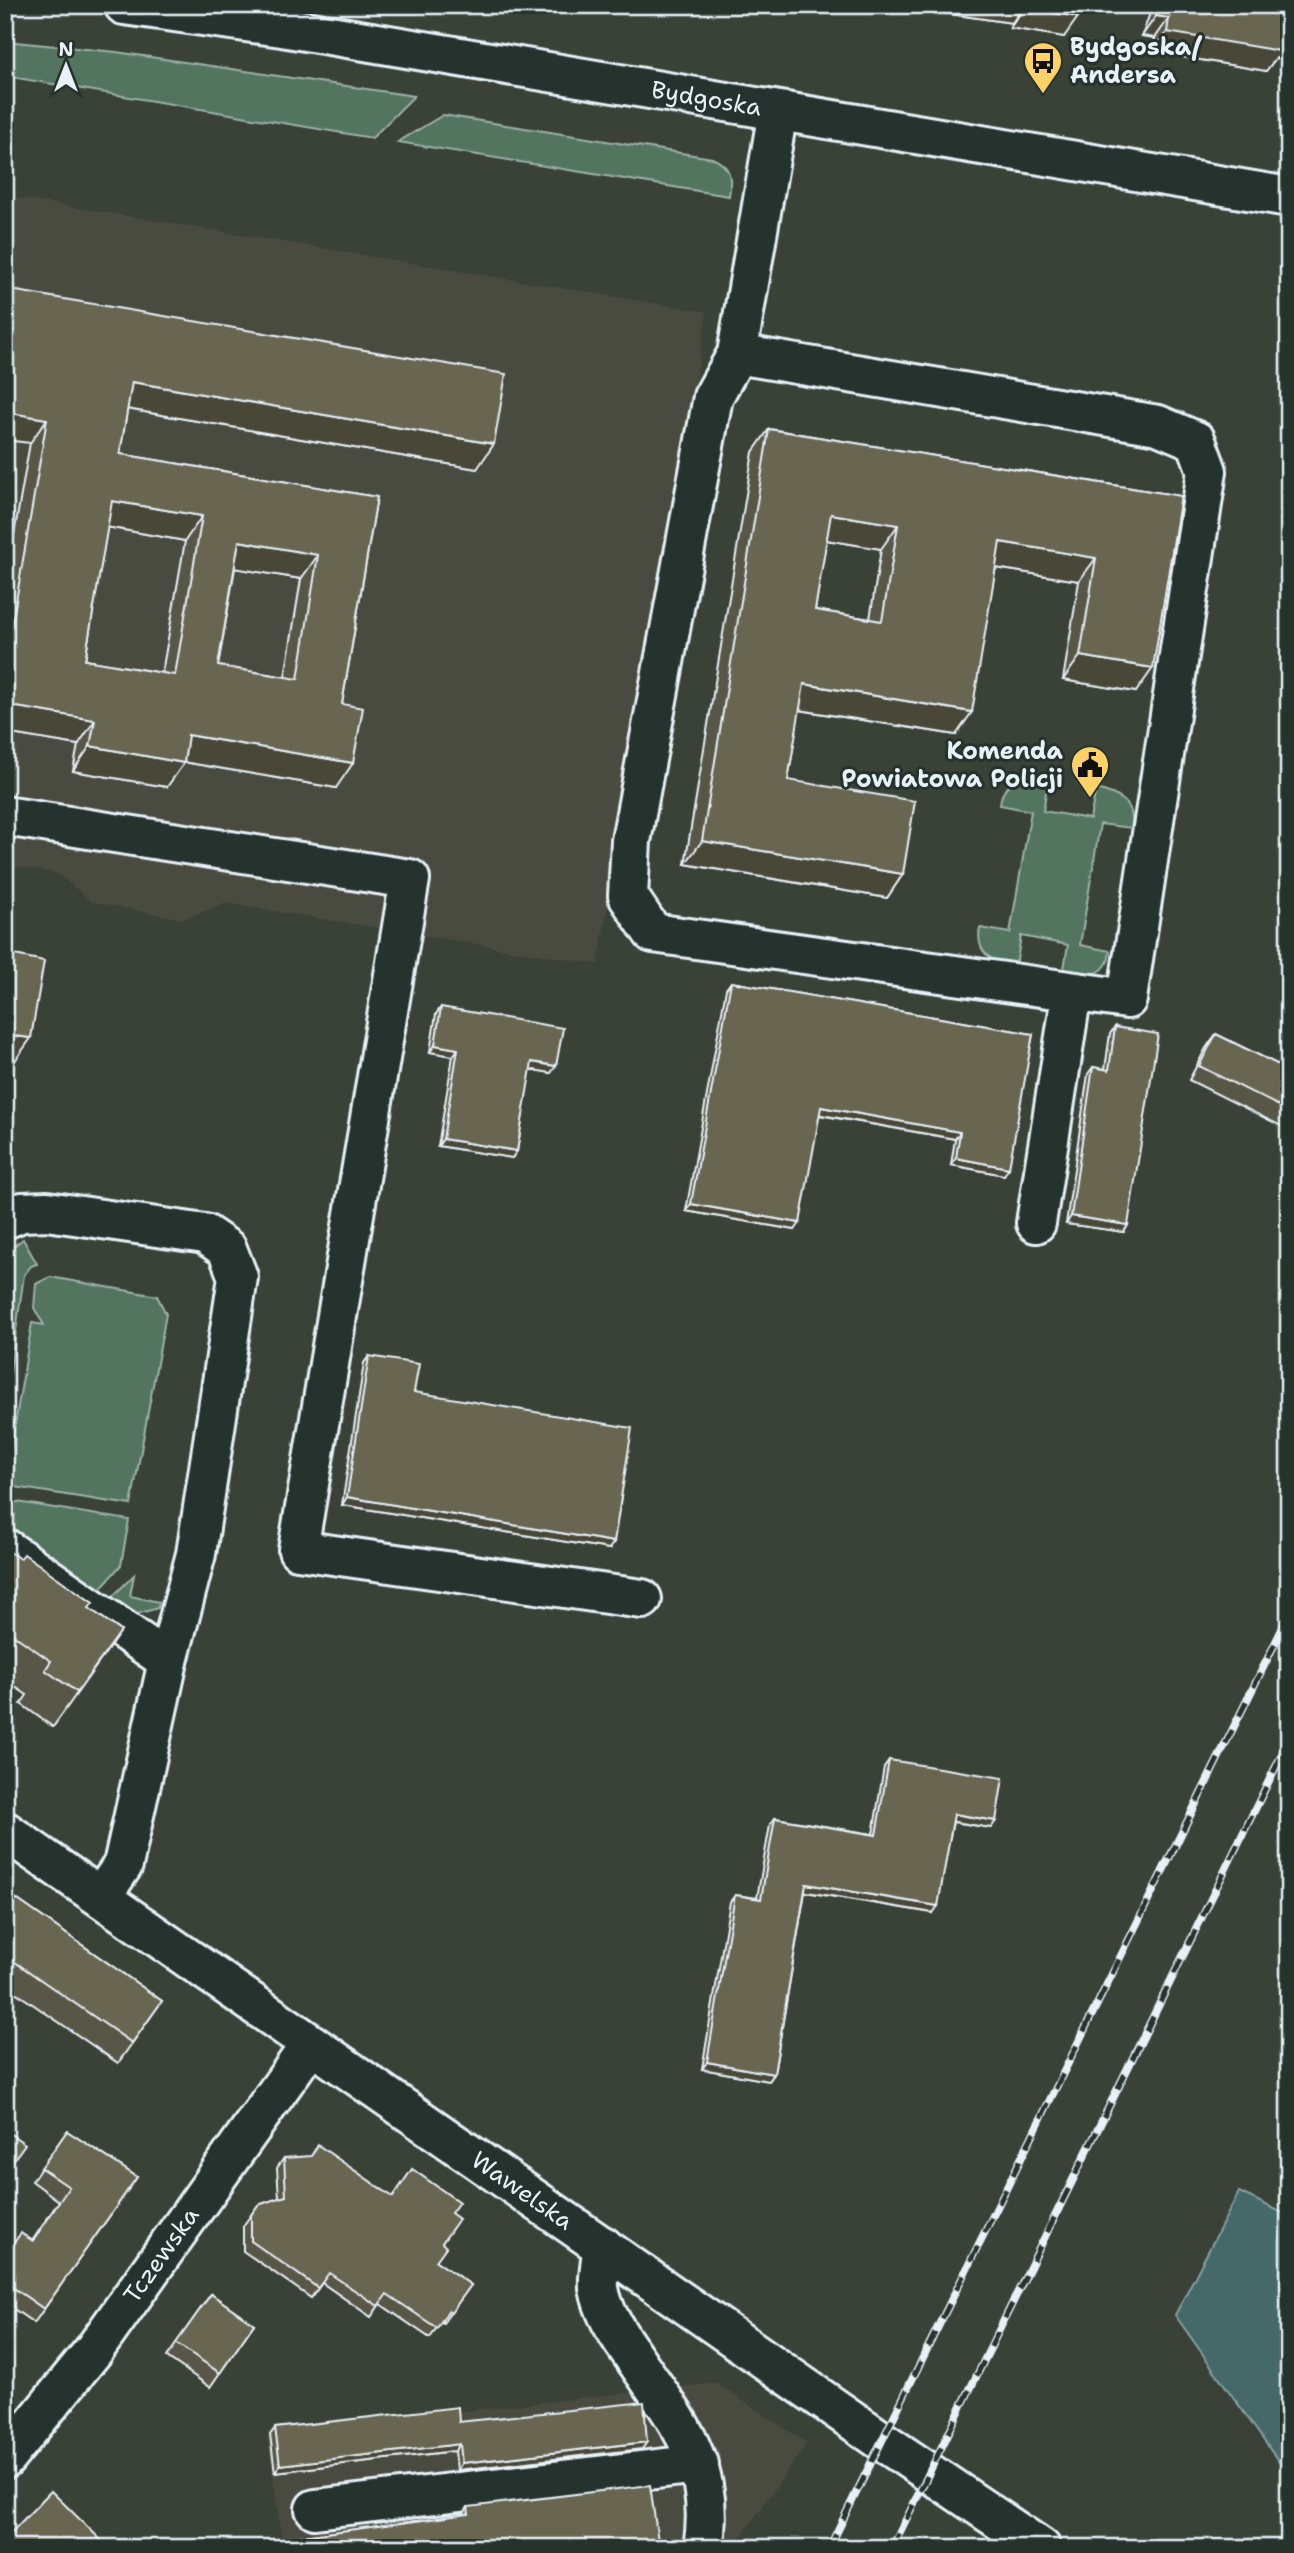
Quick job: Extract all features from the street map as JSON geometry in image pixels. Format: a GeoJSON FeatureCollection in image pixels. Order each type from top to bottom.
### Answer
{"type":"FeatureCollection","features":[{"type":"Feature","properties":{"kind":"street","name":"Bydgoska"},"geometry":{"type":"LineString","coordinates":[[124,5],[282,27],[1289,197]]}},
{"type":"Feature","properties":{"kind":"street"},"geometry":{"type":"LineString","coordinates":[[737,354],[1158,425],[1196,441],[1207,471],[1127,999],[653,933],[628,896],[631,841],[713,397],[737,354],[778,111]]}},
{"type":"Feature","properties":{"kind":"street"},"geometry":{"type":"LineString","coordinates":[[5,816],[410,879],[299,1550],[642,1599]]}},
{"type":"Feature","properties":{"kind":"street"},"geometry":{"type":"LineString","coordinates":[[1036,1223],[1072,992]]}},
{"type":"Feature","properties":{"kind":"street"},"geometry":{"type":"LineString","coordinates":[[5,1219],[22,1212],[47,1211],[205,1234],[223,1245],[233,1259],[237,1289],[196,1554],[168,1661],[123,1865],[101,1897]]}},
{"type":"Feature","properties":{"kind":"street"},"geometry":{"type":"LineString","coordinates":[[5,1548],[168,1661]]}},
{"type":"Feature","properties":{"kind":"street","name":"Wawelska"},"geometry":{"type":"LineString","coordinates":[[5,1831],[882,2441],[1041,2548]]}},
{"type":"Feature","properties":{"kind":"street","name":"Tczewska"},"geometry":{"type":"LineString","coordinates":[[5,2459],[94,2350],[311,2044]]}},
{"type":"Feature","properties":{"kind":"street"},"geometry":{"type":"LineString","coordinates":[[603,2246],[599,2286],[612,2325],[688,2436],[699,2464],[706,2495],[707,2529],[703,2548]]}},
{"type":"Feature","properties":{"kind":"street"},"geometry":{"type":"LineString","coordinates":[[315,2509],[699,2464]]}},
{"type":"Feature","properties":{"kind":"shaded area"},"geometry":{"type":"Polygon","coordinates":[[[5,196],[707,312],[598,964],[226,903],[183,919],[92,902],[57,873],[5,865],[5,196]]]}},
{"type":"Feature","properties":{"kind":"shaded area"},"geometry":{"type":"Polygon","coordinates":[[[716,2383],[807,2443],[733,2548],[283,2548],[267,2433],[716,2383]]]}},
{"type":"Feature","properties":{"kind":"green space"},"geometry":{"type":"Polygon","coordinates":[[[5,41],[116,52],[414,96],[372,138],[5,76],[5,41]]]}},
{"type":"Feature","properties":{"kind":"green space"},"geometry":{"type":"Polygon","coordinates":[[[443,115],[712,158],[729,173],[729,196],[398,142],[443,115]]]}},
{"type":"Feature","properties":{"kind":"green space"},"geometry":{"type":"Polygon","coordinates":[[[1026,778],[1048,781],[1043,811],[1090,819],[1096,789],[1118,797],[1131,812],[1131,828],[1100,824],[1080,945],[1110,951],[1105,967],[1094,974],[1063,974],[1068,945],[1021,936],[1016,966],[993,960],[987,956],[980,944],[980,928],[1010,933],[1031,811],[1000,805],[1002,794],[1008,787],[1026,778]]]}},
{"type":"Feature","properties":{"kind":"green space"},"geometry":{"type":"Polygon","coordinates":[[[23,1239],[37,1264],[31,1266],[24,1275],[5,1408],[5,1253],[23,1239]]]}},
{"type":"Feature","properties":{"kind":"green space"},"geometry":{"type":"Polygon","coordinates":[[[50,1277],[157,1296],[166,1314],[131,1505],[8,1486],[11,1473],[7,1472],[32,1323],[44,1325],[34,1308],[36,1284],[50,1277]]]}},
{"type":"Feature","properties":{"kind":"green space"},"geometry":{"type":"Polygon","coordinates":[[[5,1500],[129,1520],[121,1565],[100,1589],[5,1527],[5,1500]]]}},
{"type":"Feature","properties":{"kind":"green space"},"geometry":{"type":"Polygon","coordinates":[[[134,1575],[130,1596],[159,1602],[158,1608],[134,1615],[110,1599],[134,1575]]]}},
{"type":"Feature","properties":{"kind":"water"},"geometry":{"type":"Polygon","coordinates":[[[1239,2192],[1289,2216],[1289,2460],[1284,2469],[1175,2315],[1239,2192]]]}},
{"type":"Feature","properties":{"kind":"building"},"geometry":{"type":"Polygon","coordinates":[[[1025,5],[1080,5],[1078,17],[1024,8],[1025,5]]]}},
{"type":"Feature","properties":{"kind":"building"},"geometry":{"type":"Polygon","coordinates":[[[1160,5],[1289,5],[1289,37],[1283,36],[1280,51],[1167,32],[1169,18],[1156,16],[1160,5]]]}},
{"type":"Feature","properties":{"kind":"building"},"geometry":{"type":"Polygon","coordinates":[[[5,289],[506,374],[494,444],[132,382],[120,454],[377,497],[342,704],[363,708],[353,763],[188,735],[184,763],[90,746],[95,720],[5,705],[5,648],[8,648],[47,419],[5,412],[5,289]],[[112,501],[85,660],[175,675],[202,516],[112,501]],[[239,541],[218,666],[298,679],[318,555],[239,541]]]}},
{"type":"Feature","properties":{"kind":"building"},"geometry":{"type":"Polygon","coordinates":[[[769,429],[1181,496],[1153,668],[1080,656],[1096,558],[1000,542],[972,712],[804,684],[788,780],[915,801],[903,874],[702,841],[769,429]],[[831,514],[815,610],[882,621],[898,525],[831,514]]]}},
{"type":"Feature","properties":{"kind":"building"},"geometry":{"type":"Polygon","coordinates":[[[5,953],[44,961],[31,1038],[5,1035],[5,953]]]}},
{"type":"Feature","properties":{"kind":"building"},"geometry":{"type":"Polygon","coordinates":[[[731,982],[1033,1034],[1009,1168],[956,1158],[960,1132],[821,1107],[800,1223],[691,1204],[731,982]]]}},
{"type":"Feature","properties":{"kind":"building"},"geometry":{"type":"Polygon","coordinates":[[[441,1007],[563,1028],[556,1066],[532,1062],[517,1151],[443,1139],[458,1049],[435,1045],[441,1007]]]}},
{"type":"Feature","properties":{"kind":"building"},"geometry":{"type":"Polygon","coordinates":[[[1115,1027],[1158,1034],[1128,1225],[1071,1216],[1093,1067],[1109,1070],[1115,1027]]]}},
{"type":"Feature","properties":{"kind":"building"},"geometry":{"type":"Polygon","coordinates":[[[1216,1034],[1289,1070],[1289,1111],[1199,1066],[1216,1034]]]}},
{"type":"Feature","properties":{"kind":"building"},"geometry":{"type":"Polygon","coordinates":[[[369,1356],[419,1364],[414,1392],[632,1428],[614,1542],[347,1497],[369,1356]]]}},
{"type":"Feature","properties":{"kind":"building"},"geometry":{"type":"Polygon","coordinates":[[[5,1549],[20,1559],[24,1554],[93,1603],[89,1608],[121,1631],[77,1692],[45,1670],[51,1661],[5,1629],[5,1549]]]}},
{"type":"Feature","properties":{"kind":"building"},"geometry":{"type":"Polygon","coordinates":[[[889,1760],[1003,1778],[996,1821],[954,1814],[938,1906],[806,1884],[774,2074],[707,2062],[735,1895],[761,1899],[775,1818],[876,1835],[889,1760]]]}},
{"type":"Feature","properties":{"kind":"building"},"geometry":{"type":"Polygon","coordinates":[[[5,1891],[162,2001],[132,2043],[5,1955],[5,1891]]]}},
{"type":"Feature","properties":{"kind":"building"},"geometry":{"type":"Polygon","coordinates":[[[5,2130],[25,2144],[5,2172],[5,2130]]]}},
{"type":"Feature","properties":{"kind":"building"},"geometry":{"type":"Polygon","coordinates":[[[67,2131],[137,2177],[44,2309],[5,2282],[5,2255],[21,2233],[33,2241],[69,2187],[41,2168],[67,2131]]]}},
{"type":"Feature","properties":{"kind":"building"},"geometry":{"type":"Polygon","coordinates":[[[318,2145],[393,2197],[412,2169],[459,2202],[451,2213],[459,2219],[442,2243],[446,2247],[436,2261],[471,2285],[437,2328],[387,2294],[378,2306],[329,2273],[318,2288],[251,2241],[251,2215],[258,2205],[286,2196],[284,2158],[311,2156],[318,2145]]]}},
{"type":"Feature","properties":{"kind":"building"},"geometry":{"type":"Polygon","coordinates":[[[211,2294],[254,2324],[220,2373],[176,2343],[211,2294]]]}},
{"type":"Feature","properties":{"kind":"building"},"geometry":{"type":"Polygon","coordinates":[[[644,2402],[647,2442],[462,2463],[460,2444],[280,2465],[275,2428],[458,2407],[459,2422],[644,2402]]]}},
{"type":"Feature","properties":{"kind":"building"},"geometry":{"type":"Polygon","coordinates":[[[650,2485],[659,2548],[290,2548],[288,2538],[469,2514],[468,2507],[650,2485]]]}},
{"type":"Feature","properties":{"kind":"building"},"geometry":{"type":"Polygon","coordinates":[[[51,2491],[109,2548],[5,2548],[5,2539],[51,2491]]]}},
{"type":"Feature","properties":{"kind":"railway"},"geometry":{"type":"LineString","coordinates":[[829,2548],[1289,1615]]}},
{"type":"Feature","properties":{"kind":"railway"},"geometry":{"type":"LineString","coordinates":[[892,2548],[1289,1740]]}},
{"type":"Feature","properties":{"kind":"place","name":"Bydgoska/ Andersa"},"geometry":{"type":"Point","coordinates":[1043,95]}},
{"type":"Feature","properties":{"kind":"place","name":"Komenda Powiatowa Policji"},"geometry":{"type":"Point","coordinates":[1090,799]}}]}
